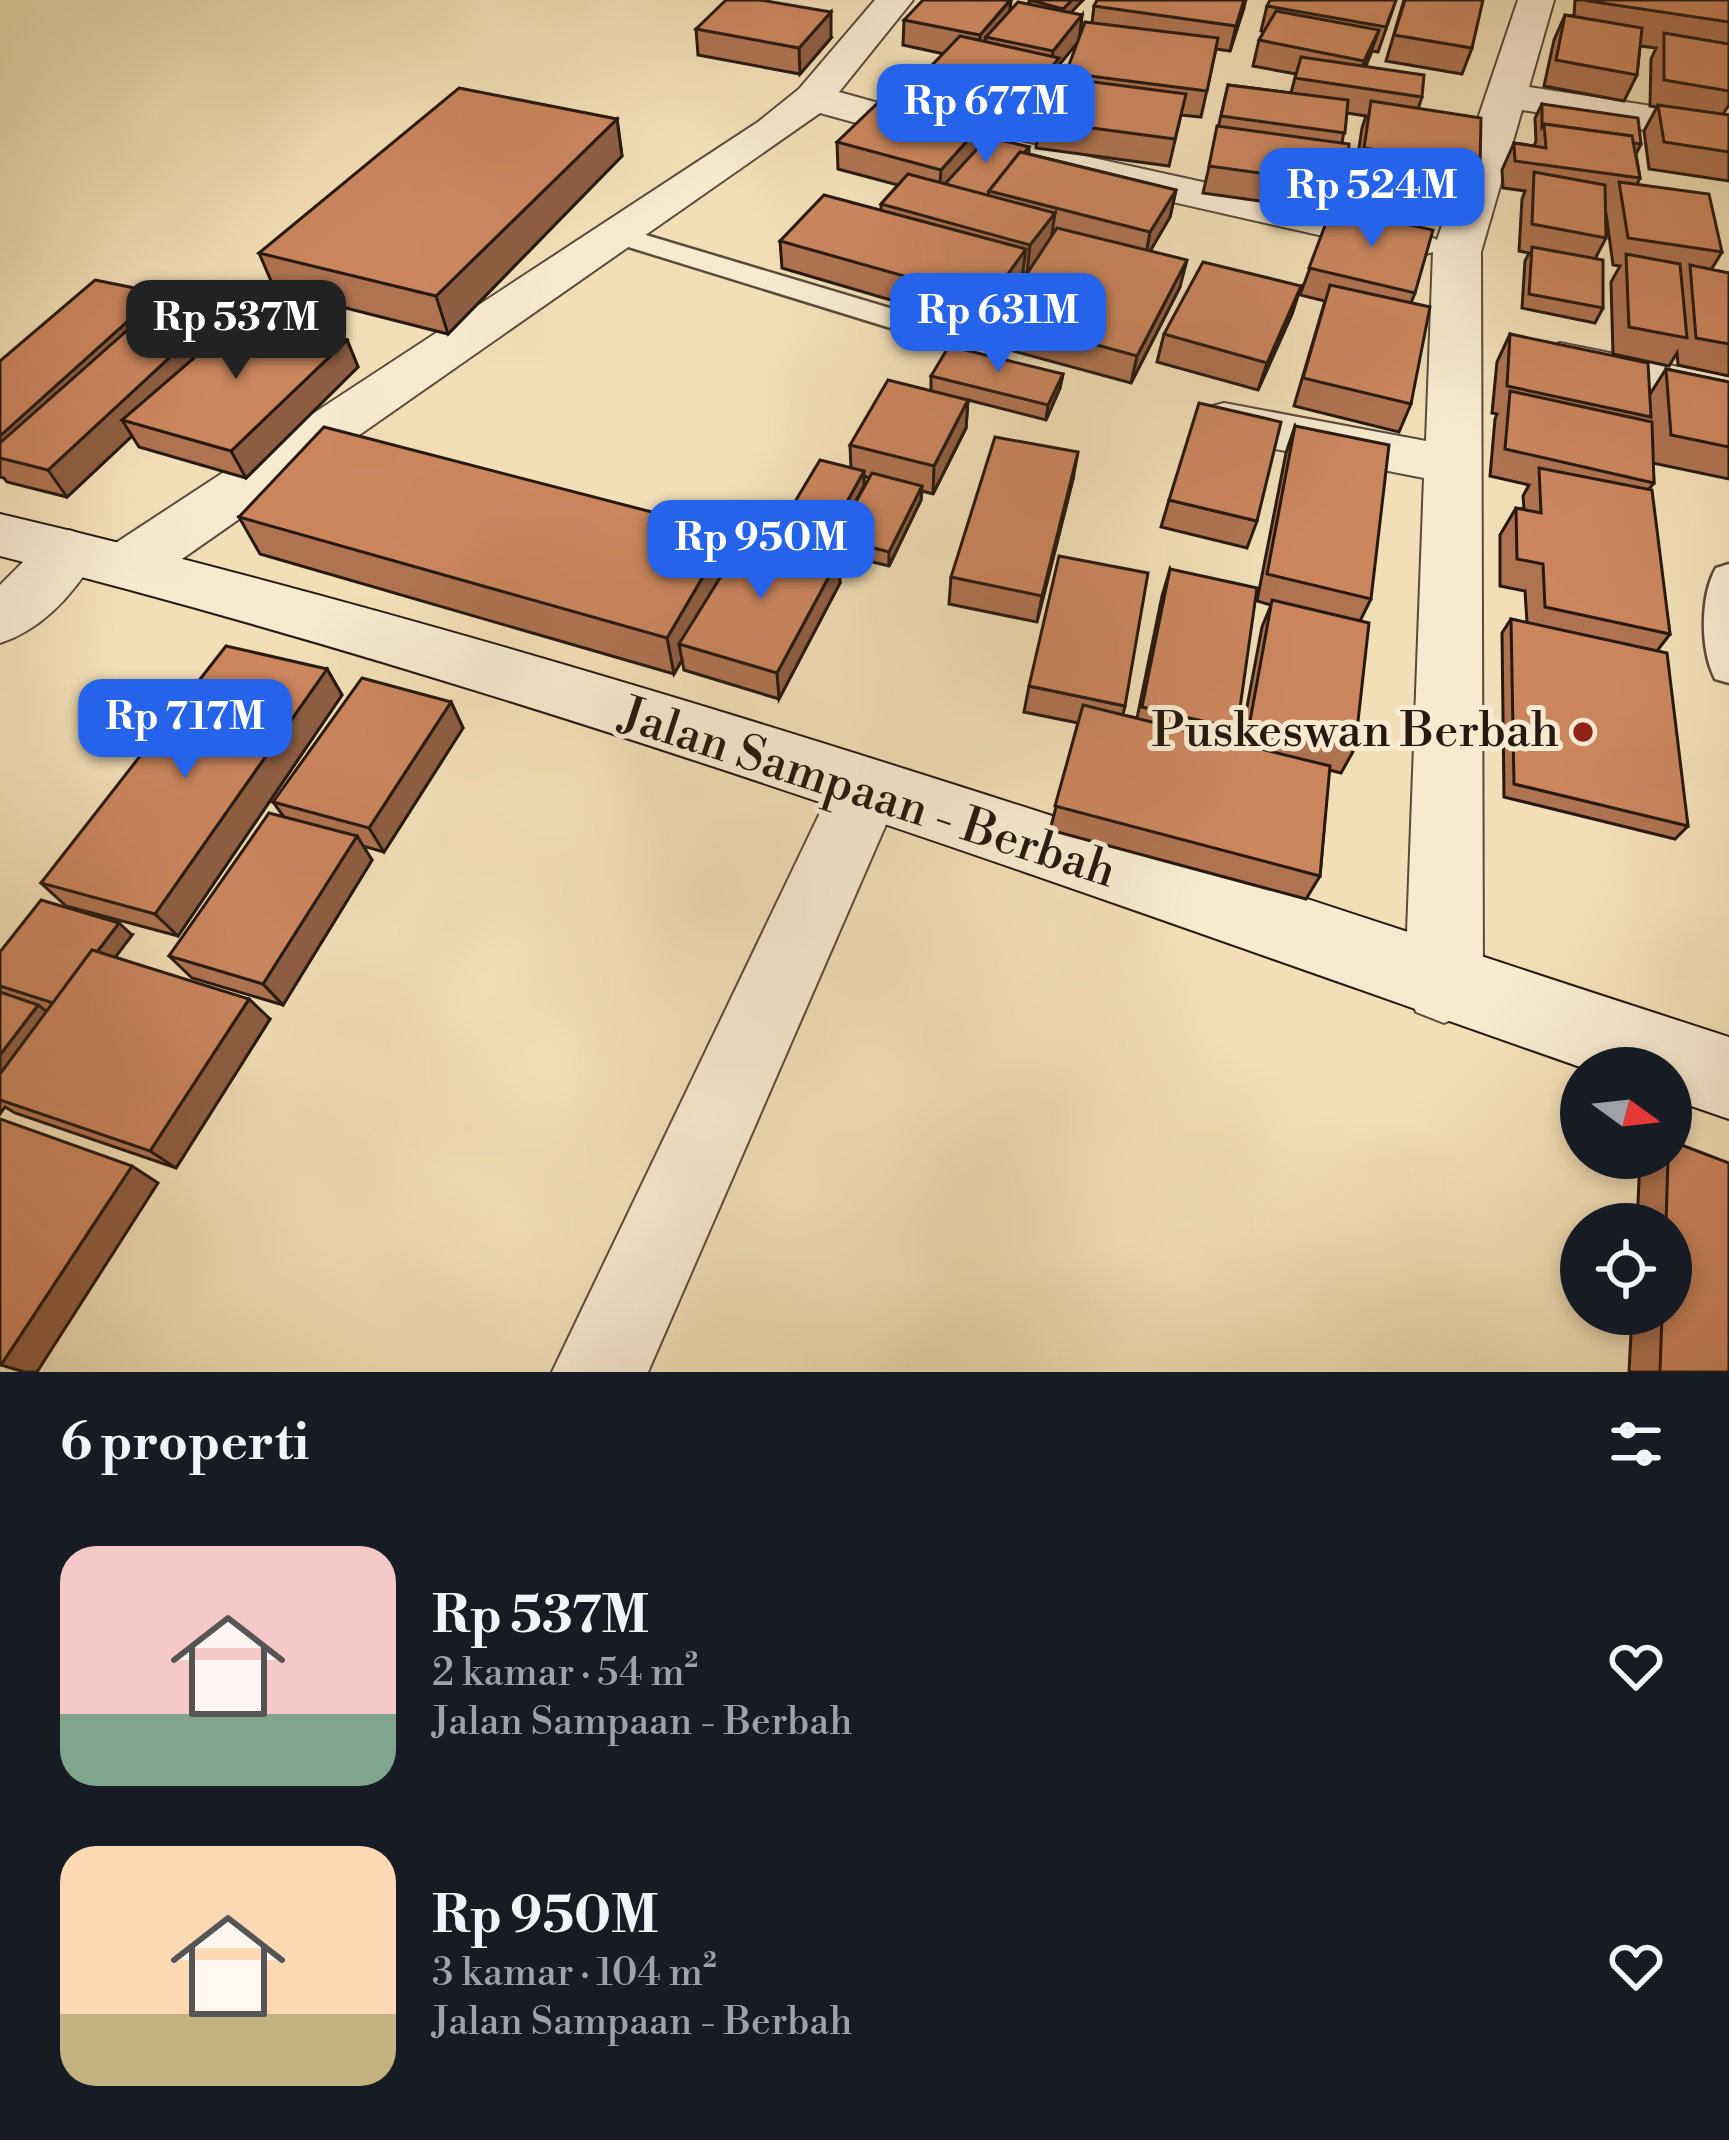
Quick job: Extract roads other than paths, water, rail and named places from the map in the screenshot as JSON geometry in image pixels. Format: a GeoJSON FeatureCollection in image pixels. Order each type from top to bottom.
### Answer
{"type":"FeatureCollection","features":[{"type":"Feature","properties":{"kind":"street"},"geometry":{"type":"LineString","coordinates":[[0,619],[42,586],[98,559],[619,235],[813,98],[896,0]]}},
{"type":"Feature","properties":{"kind":"street"},"geometry":{"type":"LineString","coordinates":[[1444,986],[1457,252],[1505,94],[1517,12]]}},
{"type":"Feature","properties":{"kind":"street"},"geometry":{"type":"LineString","coordinates":[[1505,94],[1729,131]]}},
{"type":"Feature","properties":{"kind":"street"},"geometry":{"type":"LineString","coordinates":[[813,98],[1005,151],[1457,252]]}},
{"type":"Feature","properties":{"kind":"street"},"geometry":{"type":"LineString","coordinates":[[1457,338],[1729,394]]}},
{"type":"Feature","properties":{"kind":"street"},"geometry":{"type":"LineString","coordinates":[[1224,422],[1454,465]]}},
{"type":"Feature","properties":{"kind":"street","name":"Jalan Sampaan - Berbah"},"geometry":{"type":"LineString","coordinates":[[0,535],[98,559],[788,761],[1444,986],[1729,1078]]}},
{"type":"Feature","properties":{"kind":"street"},"geometry":{"type":"LineString","coordinates":[[600,1372],[866,790]]}},
{"type":"Feature","properties":{"kind":"lane"},"geometry":{"type":"LineString","coordinates":[[619,235],[989,348]]}},
{"type":"Feature","properties":{"kind":"lane"},"geometry":{"type":"LineString","coordinates":[[1729,577],[1723,600],[1729,668]]}},
{"type":"Feature","properties":{"kind":"place","name":"Puskeswan Berbah"},"geometry":{"type":"Point","coordinates":[1583,732]}}]}
